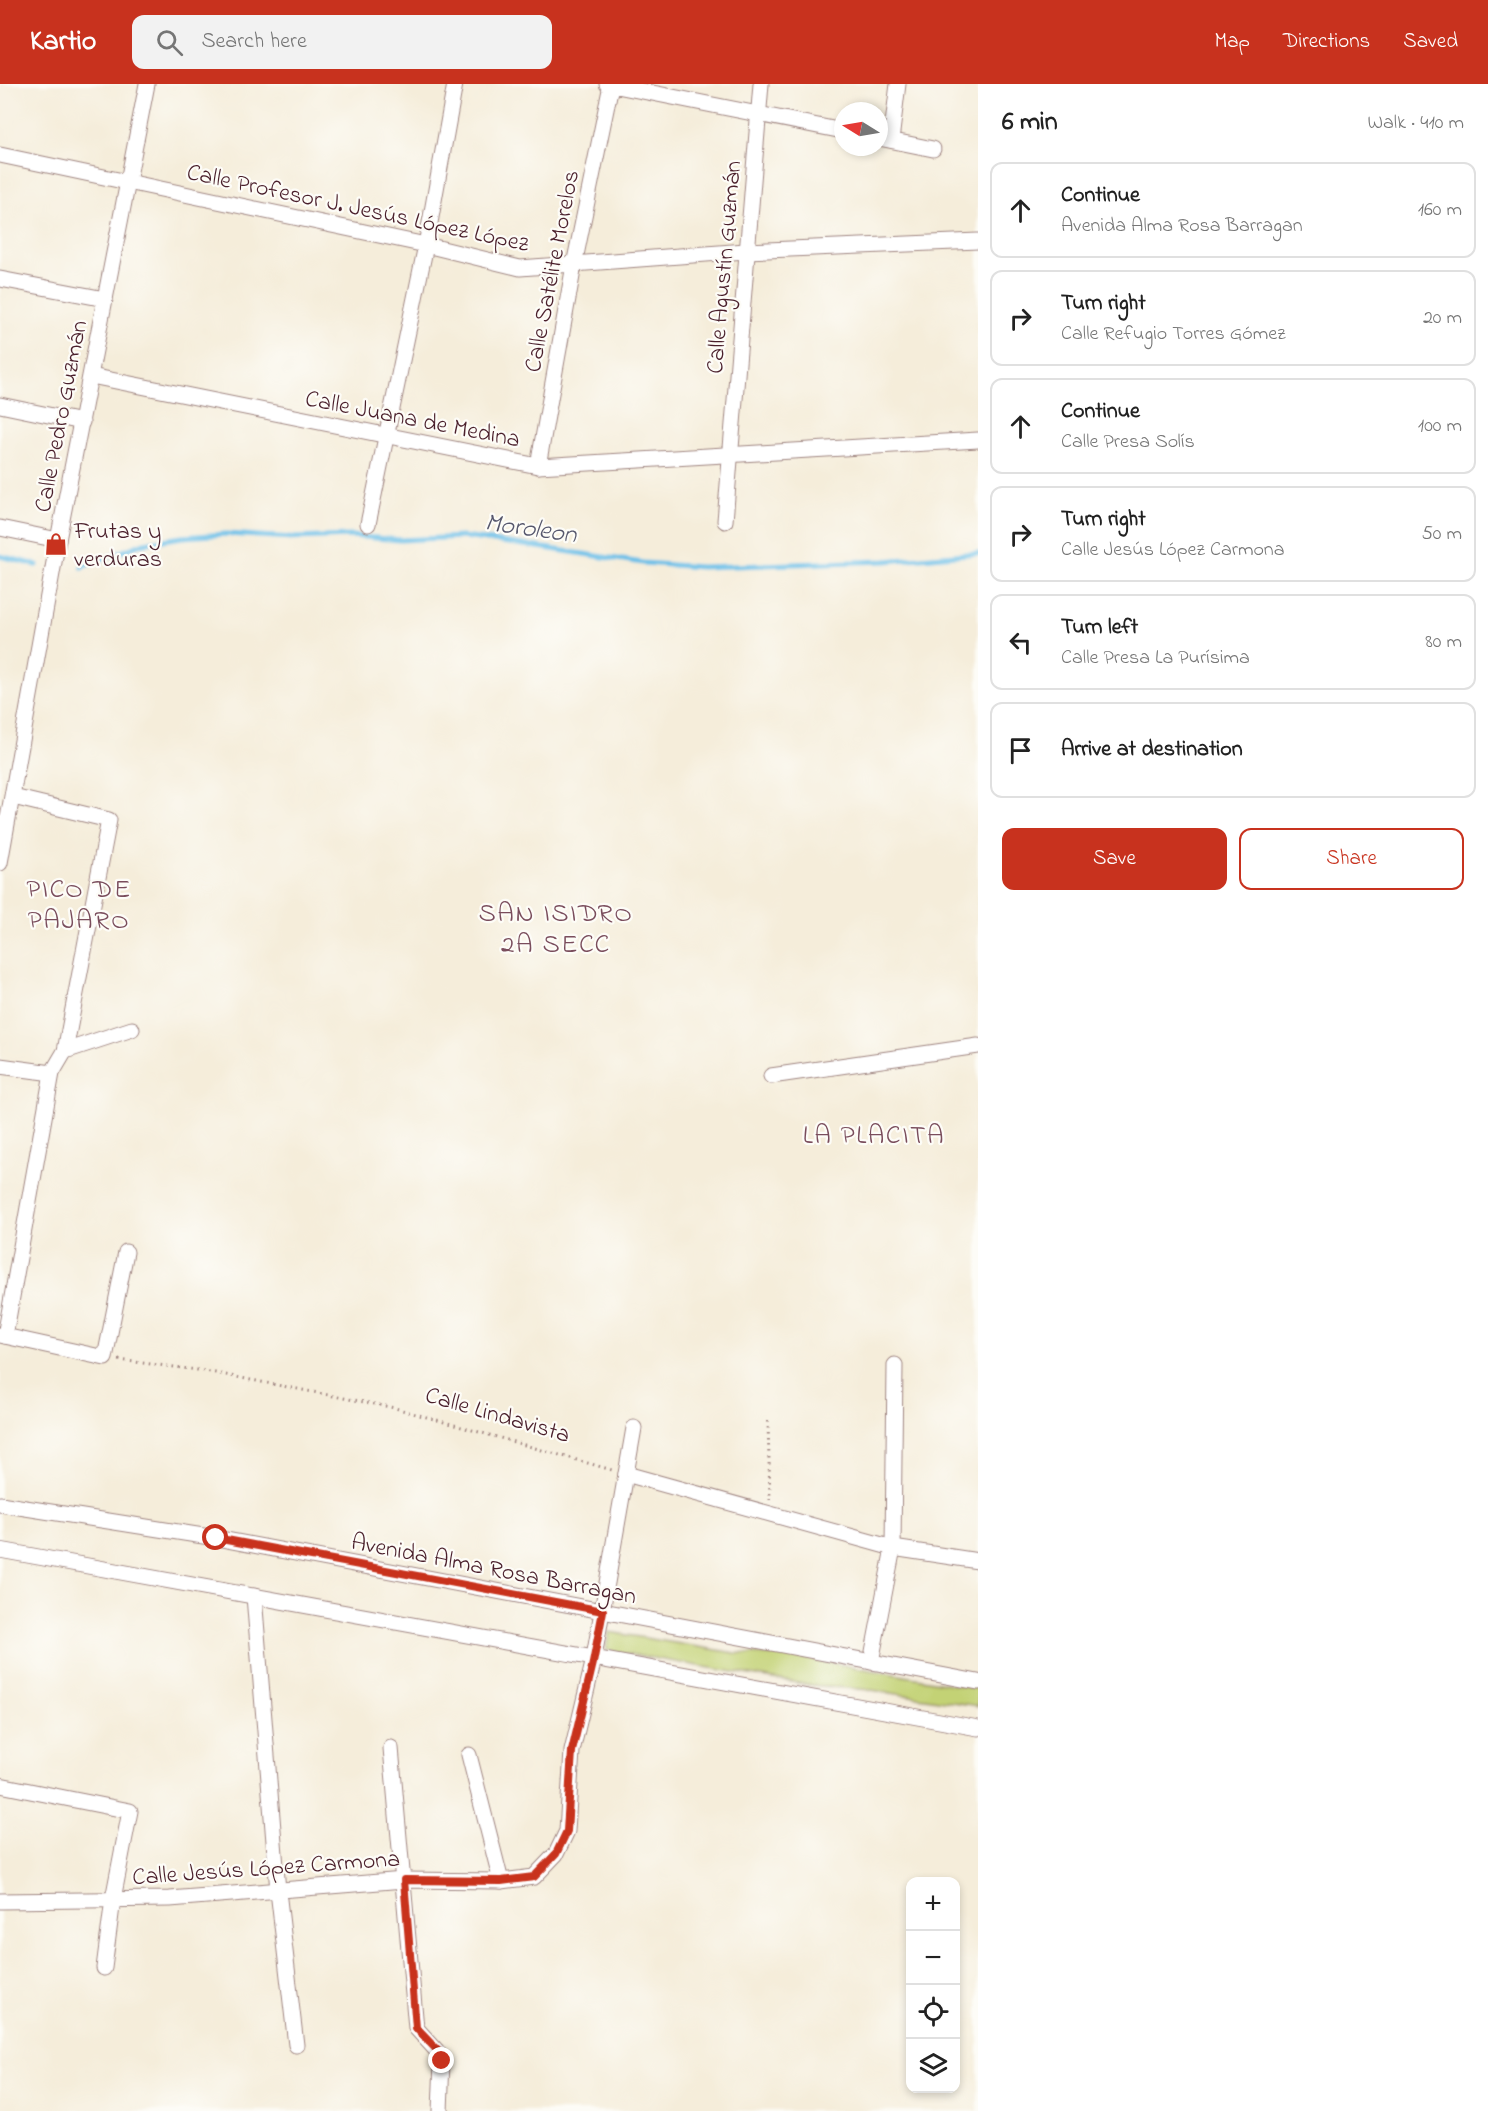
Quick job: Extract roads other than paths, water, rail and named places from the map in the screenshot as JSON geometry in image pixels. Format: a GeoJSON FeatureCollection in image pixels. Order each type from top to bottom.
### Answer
{"type":"FeatureCollection","features":[{"type":"Feature","properties":{"kind":"street","name":"Calle Pedro Guzmán"},"geometry":{"type":"LineString","coordinates":[[0,863],[58,540],[147,84]]}},
{"type":"Feature","properties":{"kind":"street"},"geometry":{"type":"LineString","coordinates":[[368,524],[426,245],[455,84]]}},
{"type":"Feature","properties":{"kind":"street"},"geometry":{"type":"LineString","coordinates":[[609,84],[834,129]]}},
{"type":"Feature","properties":{"kind":"street","name":"Calle Satélite Morelos"},"geometry":{"type":"LineString","coordinates":[[538,466],[609,84]]}},
{"type":"Feature","properties":{"kind":"street","name":"Calle Agustín Guzmán"},"geometry":{"type":"LineString","coordinates":[[725,521],[761,84]]}},
{"type":"Feature","properties":{"kind":"street"},"geometry":{"type":"LineString","coordinates":[[888,126],[898,84]]}},
{"type":"Feature","properties":{"kind":"street"},"geometry":{"type":"LineString","coordinates":[[888,140],[933,149]]}},
{"type":"Feature","properties":{"kind":"street","name":"Calle Profesor J. Jesús López López"},"geometry":{"type":"LineString","coordinates":[[0,154],[426,245],[520,268],[746,251],[978,241]]}},
{"type":"Feature","properties":{"kind":"street"},"geometry":{"type":"LineString","coordinates":[[0,279],[105,299]]}},
{"type":"Feature","properties":{"kind":"street","name":"Calle Juana de Medina"},"geometry":{"type":"LineString","coordinates":[[91,376],[538,466],[978,440]]}},
{"type":"Feature","properties":{"kind":"street"},"geometry":{"type":"LineString","coordinates":[[0,405],[82,422]]}},
{"type":"Feature","properties":{"kind":"street"},"geometry":{"type":"LineString","coordinates":[[0,528],[58,540]]}},
{"type":"Feature","properties":{"kind":"street"},"geometry":{"type":"LineString","coordinates":[[13,797],[109,820],[65,1051],[52,1073],[2,1336],[105,1358],[126,1252]]}},
{"type":"Feature","properties":{"kind":"street"},"geometry":{"type":"LineString","coordinates":[[65,1051],[132,1029]]}},
{"type":"Feature","properties":{"kind":"street"},"geometry":{"type":"LineString","coordinates":[[771,1076],[978,1046]]}},
{"type":"Feature","properties":{"kind":"street"},"geometry":{"type":"LineString","coordinates":[[0,1066],[52,1073]]}},
{"type":"Feature","properties":{"kind":"street"},"geometry":{"type":"LineString","coordinates":[[871,1662],[893,1548],[895,1365]]}},
{"type":"Feature","properties":{"kind":"street"},"geometry":{"type":"LineString","coordinates":[[594,1658],[634,1428]]}},
{"type":"Feature","properties":{"kind":"street"},"geometry":{"type":"LineString","coordinates":[[626,1474],[893,1548],[978,1561]]}},
{"type":"Feature","properties":{"kind":"street","name":"Avenida Alma Rosa Barragan"},"geometry":{"type":"LineString","coordinates":[[0,1504],[216,1538],[978,1682]]}},
{"type":"Feature","properties":{"kind":"street"},"geometry":{"type":"LineString","coordinates":[[0,1550],[978,1728]]}},
{"type":"Feature","properties":{"kind":"street"},"geometry":{"type":"LineString","coordinates":[[254,1596],[278,1891],[296,2045]]}},
{"type":"Feature","properties":{"kind":"street","name":"Calle Jesús López Carmona"},"geometry":{"type":"LineString","coordinates":[[0,1901],[170,1899],[404,1880],[501,1881],[534,1877],[556,1854],[567,1831],[572,1751],[594,1658]]}},
{"type":"Feature","properties":{"kind":"street"},"geometry":{"type":"LineString","coordinates":[[391,1748],[416,2028],[438,2051],[442,2061],[440,2111]]}},
{"type":"Feature","properties":{"kind":"street"},"geometry":{"type":"LineString","coordinates":[[469,1755],[501,1881]]}},
{"type":"Feature","properties":{"kind":"street"},"geometry":{"type":"LineString","coordinates":[[0,1785],[130,1811],[113,1899],[104,1968]]}},
{"type":"Feature","properties":{"kind":"waterway","name":"Moroleon"},"geometry":{"type":"LineString","coordinates":[[82,567],[144,543],[182,537],[226,534],[294,538],[351,536],[400,540],[463,537],[643,563],[701,567],[885,561],[978,553]]}},
{"type":"Feature","properties":{"kind":"waterway","name":"Moroleon"},"geometry":{"type":"LineString","coordinates":[[0,556],[37,565]]}},
{"type":"Feature","properties":{"kind":"place","name":"Frutas y verduras"},"geometry":{"type":"Point","coordinates":[56,544]}},
{"type":"Feature","properties":{"kind":"district","name":"PICO DE PAJARO"},"geometry":{"type":"Point","coordinates":[79,904]}},
{"type":"Feature","properties":{"kind":"district","name":"SAN ISIDRO 2A SECC"},"geometry":{"type":"Point","coordinates":[556,928]}},
{"type":"Feature","properties":{"kind":"district","name":"LA PLACITA"},"geometry":{"type":"Point","coordinates":[874,1134]}}]}
